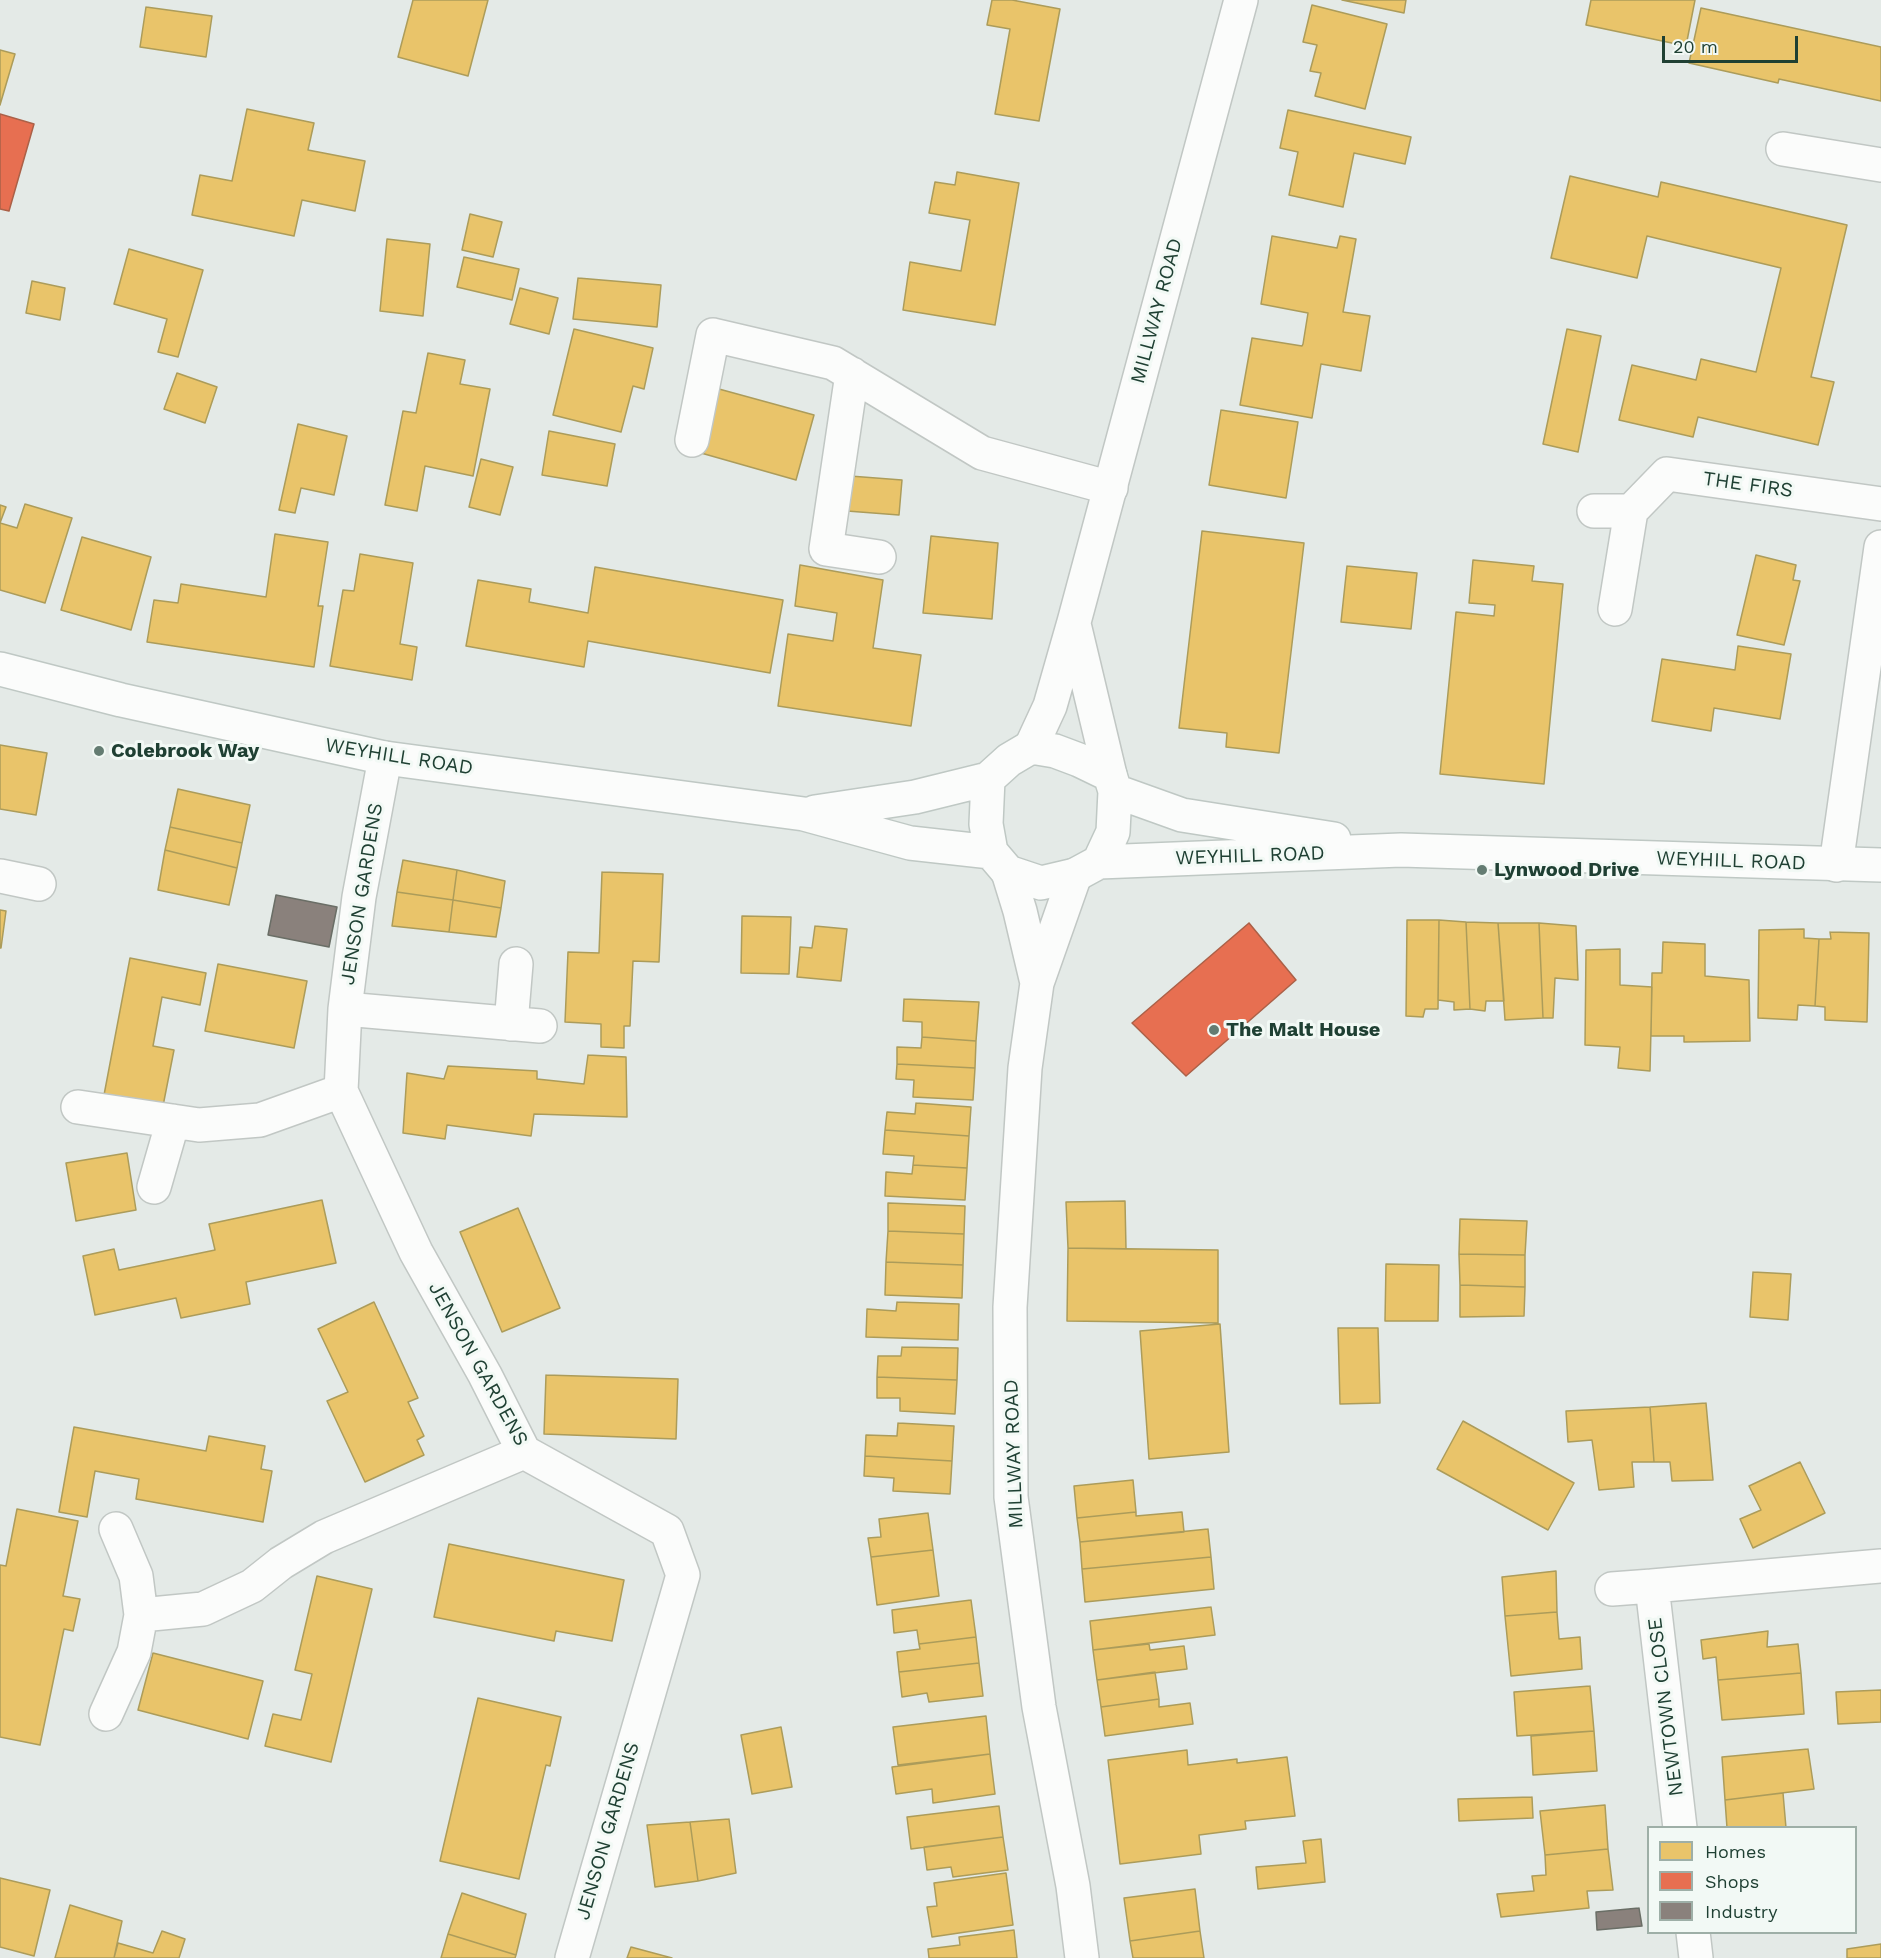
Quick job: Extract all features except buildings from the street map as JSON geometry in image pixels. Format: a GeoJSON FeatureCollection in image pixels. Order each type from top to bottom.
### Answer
{"type":"FeatureCollection","features":[{"type":"Feature","properties":{"kind":"street","name":"MILLWAY ROAD"},"geometry":{"type":"LineString","coordinates":[[1030,747],[1050,706],[1074,622],[1241,0]]}},
{"type":"Feature","properties":{"kind":"street"},"geometry":{"type":"LineString","coordinates":[[1783,149],[1881,165]]}},
{"type":"Feature","properties":{"kind":"street"},"geometry":{"type":"LineString","coordinates":[[692,440],[713,335],[833,363],[982,453],[1111,488]]}},
{"type":"Feature","properties":{"kind":"street"},"geometry":{"type":"LineString","coordinates":[[852,374],[826,549],[879,557]]}},
{"type":"Feature","properties":{"kind":"street","name":"THE FIRS"},"geometry":{"type":"LineString","coordinates":[[1631,511],[1667,474],[1881,504]]}},
{"type":"Feature","properties":{"kind":"street"},"geometry":{"type":"LineString","coordinates":[[1594,511],[1631,511],[1616,609]]}},
{"type":"Feature","properties":{"kind":"street"},"geometry":{"type":"LineString","coordinates":[[1836,865],[1881,547]]}},
{"type":"Feature","properties":{"kind":"street","name":"MILLWAY ROAD"},"geometry":{"type":"LineString","coordinates":[[1074,622],[1113,783]]}},
{"type":"Feature","properties":{"kind":"street","name":"WEYHILL ROAD"},"geometry":{"type":"LineString","coordinates":[[0,669],[121,700],[385,758],[804,814],[909,843],[999,862],[1041,883],[1087,869],[1401,850],[1881,865]]}},
{"type":"Feature","properties":{"kind":"street","name":"WEYHILL ROAD"},"geometry":{"type":"LineString","coordinates":[[804,814],[915,797],[988,779],[1010,759],[1030,747],[1063,754],[1113,783],[1182,815],[1401,850]]}},
{"type":"Feature","properties":{"kind":"street","name":"JENSON GARDENS"},"geometry":{"type":"LineString","coordinates":[[385,758],[358,897],[345,1008],[341,1092],[416,1252],[485,1375],[524,1452],[667,1531],[683,1575],[576,1943]]}},
{"type":"Feature","properties":{"kind":"street"},"geometry":{"type":"LineString","coordinates":[[988,779],[986,824],[999,862]]}},
{"type":"Feature","properties":{"kind":"street"},"geometry":{"type":"LineString","coordinates":[[1087,869],[1113,832],[1113,783]]}},
{"type":"Feature","properties":{"kind":"street","name":"MILLWAY ROAD"},"geometry":{"type":"LineString","coordinates":[[999,862],[1020,911],[1037,983]]}},
{"type":"Feature","properties":{"kind":"street","name":"MILLWAY ROAD"},"geometry":{"type":"LineString","coordinates":[[1082,1958],[1073,1886],[1039,1707],[1011,1497],[1010,1307],[1025,1068],[1037,983],[1087,869]]}},
{"type":"Feature","properties":{"kind":"street"},"geometry":{"type":"LineString","coordinates":[[0,876],[39,884]]}},
{"type":"Feature","properties":{"kind":"street"},"geometry":{"type":"LineString","coordinates":[[345,1008],[525,1025],[516,964]]}},
{"type":"Feature","properties":{"kind":"street"},"geometry":{"type":"LineString","coordinates":[[78,1107],[199,1125],[260,1120],[341,1092]]}},
{"type":"Feature","properties":{"kind":"street"},"geometry":{"type":"LineString","coordinates":[[154,1187],[173,1121]]}},
{"type":"Feature","properties":{"kind":"street"},"geometry":{"type":"LineString","coordinates":[[141,1615],[203,1609],[252,1586],[281,1563],[324,1537],[524,1452]]}},
{"type":"Feature","properties":{"kind":"street"},"geometry":{"type":"LineString","coordinates":[[106,1714],[134,1652],[141,1615],[136,1576],[116,1528]]}},
{"type":"Feature","properties":{"kind":"street"},"geometry":{"type":"LineString","coordinates":[[1612,1589],[1881,1566]]}},
{"type":"Feature","properties":{"kind":"street","name":"NEWTOWN CLOSE"},"geometry":{"type":"LineString","coordinates":[[1652,1586],[1680,1826]]}},
{"type":"Feature","properties":{"kind":"street"},"geometry":{"type":"LineString","coordinates":[[1693,1934],[1696,1958]]}},
{"type":"Feature","properties":{"kind":"place","name":"Colebrook Way"},"geometry":{"type":"Point","coordinates":[99,751]}},
{"type":"Feature","properties":{"kind":"place","name":"Lynwood Drive"},"geometry":{"type":"Point","coordinates":[1482,870]}},
{"type":"Feature","properties":{"kind":"place","name":"The Malt House"},"geometry":{"type":"Point","coordinates":[1214,1030]}}]}
